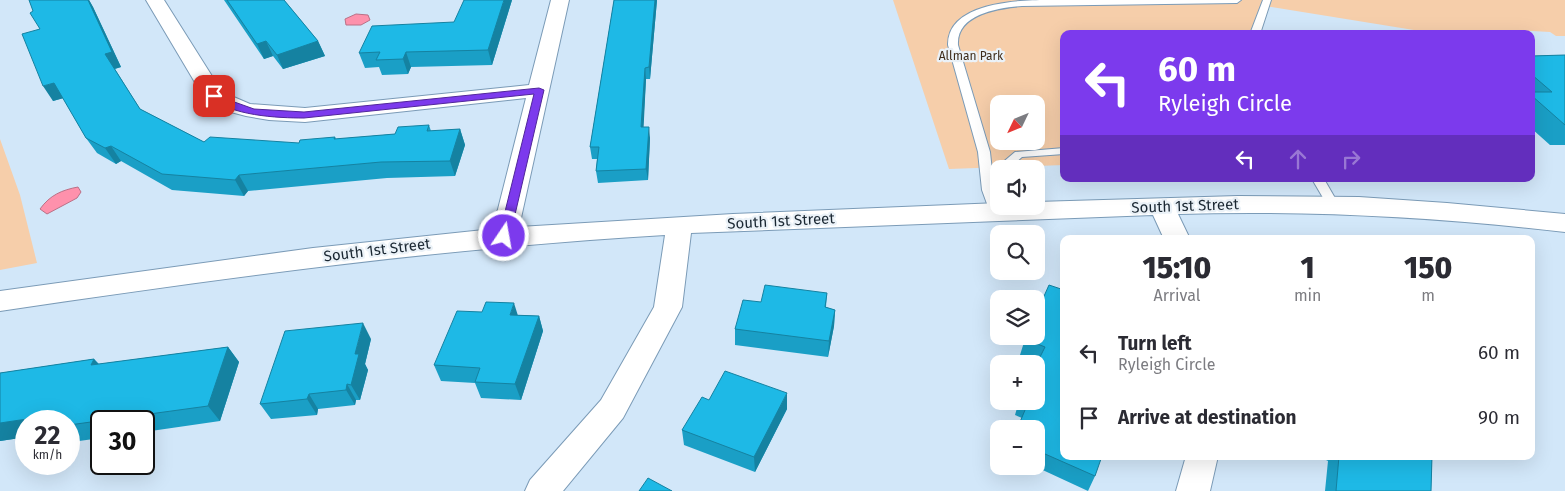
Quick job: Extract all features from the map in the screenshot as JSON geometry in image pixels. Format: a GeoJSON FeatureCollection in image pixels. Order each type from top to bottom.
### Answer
{"type":"FeatureCollection","features":[{"type":"Feature","properties":{"kind":"street"},"geometry":{"type":"LineString","coordinates":[[155,0],[214,96],[222,101],[253,111],[275,115],[304,115],[539,90]]}},
{"type":"Feature","properties":{"kind":"street"},"geometry":{"type":"LineString","coordinates":[[504,236],[560,0]]}},
{"type":"Feature","properties":{"kind":"street","name":"South 1st Street"},"geometry":{"type":"LineString","coordinates":[[0,301],[422,244],[504,236],[680,226],[990,201]]}},
{"type":"Feature","properties":{"kind":"street","name":"South 1st Street"},"geometry":{"type":"LineString","coordinates":[[1045,203],[1162,206],[1333,205],[1435,210],[1565,223]]}},
{"type":"Feature","properties":{"kind":"street"},"geometry":{"type":"LineString","coordinates":[[1162,206],[1174,235]]}},
{"type":"Feature","properties":{"kind":"street"},"geometry":{"type":"LineString","coordinates":[[542,491],[612,409],[668,308],[680,226]]}},
{"type":"Feature","properties":{"kind":"street"},"geometry":{"type":"LineString","coordinates":[[1193,491],[1201,460]]}},
{"type":"Feature","properties":{"kind":"lane"},"geometry":{"type":"LineString","coordinates":[[990,189],[984,152],[953,45],[954,33],[964,22],[992,7],[1022,3],[1237,0]]}},
{"type":"Feature","properties":{"kind":"lane"},"geometry":{"type":"LineString","coordinates":[[1256,30],[1267,0]]}},
{"type":"Feature","properties":{"kind":"lane"},"geometry":{"type":"LineString","coordinates":[[1012,160],[1019,154],[1060,150]]}},
{"type":"Feature","properties":{"kind":"lane"},"geometry":{"type":"LineString","coordinates":[[1320,182],[1333,205]]}},
{"type":"Feature","properties":{"kind":"green space","name":"Allman Park"},"geometry":{"type":"Polygon","coordinates":[[[893,0],[1565,0],[1565,36],[1556,36],[1550,32],[1535,30],[1414,30],[1265,6],[1256,30],[1060,30],[1060,165],[1045,166],[1045,160],[990,160],[990,168],[949,169],[893,0]]]}},
{"type":"Feature","properties":{"kind":"green space"},"geometry":{"type":"Polygon","coordinates":[[[0,139],[20,195],[37,263],[0,270],[0,139]]]}},
{"type":"Feature","properties":{"kind":"shaded area"},"geometry":{"type":"Polygon","coordinates":[[[356,14],[368,15],[370,20],[361,25],[346,25],[345,19],[356,14]]]}},
{"type":"Feature","properties":{"kind":"shaded area"},"geometry":{"type":"Polygon","coordinates":[[[78,187],[81,192],[77,198],[47,214],[40,209],[57,194],[78,187]]]}},
{"type":"Feature","properties":{"kind":"building"},"geometry":{"type":"Polygon","coordinates":[[[29,0],[88,0],[112,52],[105,54],[140,109],[204,142],[210,137],[299,143],[300,140],[395,134],[398,127],[429,125],[427,131],[460,129],[450,161],[381,162],[239,175],[235,180],[162,174],[111,146],[105,148],[86,138],[54,83],[43,86],[22,34],[40,29],[30,13],[33,11],[29,0]]]}},
{"type":"Feature","properties":{"kind":"building"},"geometry":{"type":"Polygon","coordinates":[[[227,0],[284,0],[318,41],[277,55],[266,41],[257,44],[227,0]]]}},
{"type":"Feature","properties":{"kind":"building"},"geometry":{"type":"Polygon","coordinates":[[[464,0],[504,0],[488,50],[406,52],[403,59],[376,60],[380,52],[359,53],[372,26],[454,22],[464,0]]]}},
{"type":"Feature","properties":{"kind":"building"},"geometry":{"type":"Polygon","coordinates":[[[614,0],[655,0],[649,67],[645,68],[641,127],[649,127],[646,169],[596,171],[599,147],[590,147],[614,0]]]}},
{"type":"Feature","properties":{"kind":"building"},"geometry":{"type":"Polygon","coordinates":[[[1565,55],[1565,125],[1535,99],[1535,92],[1552,92],[1535,77],[1535,56],[1565,55]]]}},
{"type":"Feature","properties":{"kind":"building"},"geometry":{"type":"Polygon","coordinates":[[[765,285],[827,293],[825,307],[835,310],[829,341],[735,329],[743,300],[761,302],[765,285]]]}},
{"type":"Feature","properties":{"kind":"building"},"geometry":{"type":"Polygon","coordinates":[[[1049,285],[1060,289],[1060,460],[1101,460],[1095,476],[1045,454],[1045,420],[1021,420],[1025,410],[1045,410],[1045,355],[1041,355],[1045,347],[1040,345],[1045,345],[1045,294],[1049,285]]]}},
{"type":"Feature","properties":{"kind":"building"},"geometry":{"type":"Polygon","coordinates":[[[486,302],[514,303],[510,315],[539,316],[515,384],[475,382],[480,368],[434,365],[457,311],[482,312],[486,302]]]}},
{"type":"Feature","properties":{"kind":"building"},"geometry":{"type":"Polygon","coordinates":[[[363,323],[355,354],[359,354],[351,385],[347,384],[346,390],[309,394],[307,399],[260,404],[285,331],[363,323]]]}},
{"type":"Feature","properties":{"kind":"building"},"geometry":{"type":"Polygon","coordinates":[[[228,347],[208,406],[155,413],[155,410],[90,410],[90,422],[80,423],[80,410],[15,410],[15,421],[0,423],[0,373],[94,359],[91,365],[228,347]]]}},
{"type":"Feature","properties":{"kind":"building"},"geometry":{"type":"Polygon","coordinates":[[[725,371],[787,393],[754,457],[682,430],[702,397],[709,400],[725,371]]]}},
{"type":"Feature","properties":{"kind":"building"},"geometry":{"type":"Polygon","coordinates":[[[1339,460],[1432,460],[1431,491],[1336,491],[1339,460]]]}},
{"type":"Feature","properties":{"kind":"building"},"geometry":{"type":"Polygon","coordinates":[[[648,478],[672,491],[639,491],[648,478]]]}},
{"type":"Feature","properties":{"kind":"route"},"geometry":{"type":"LineString","coordinates":[[214,96],[222,101],[253,111],[275,115],[304,115],[539,90],[504,236]]}}]}
